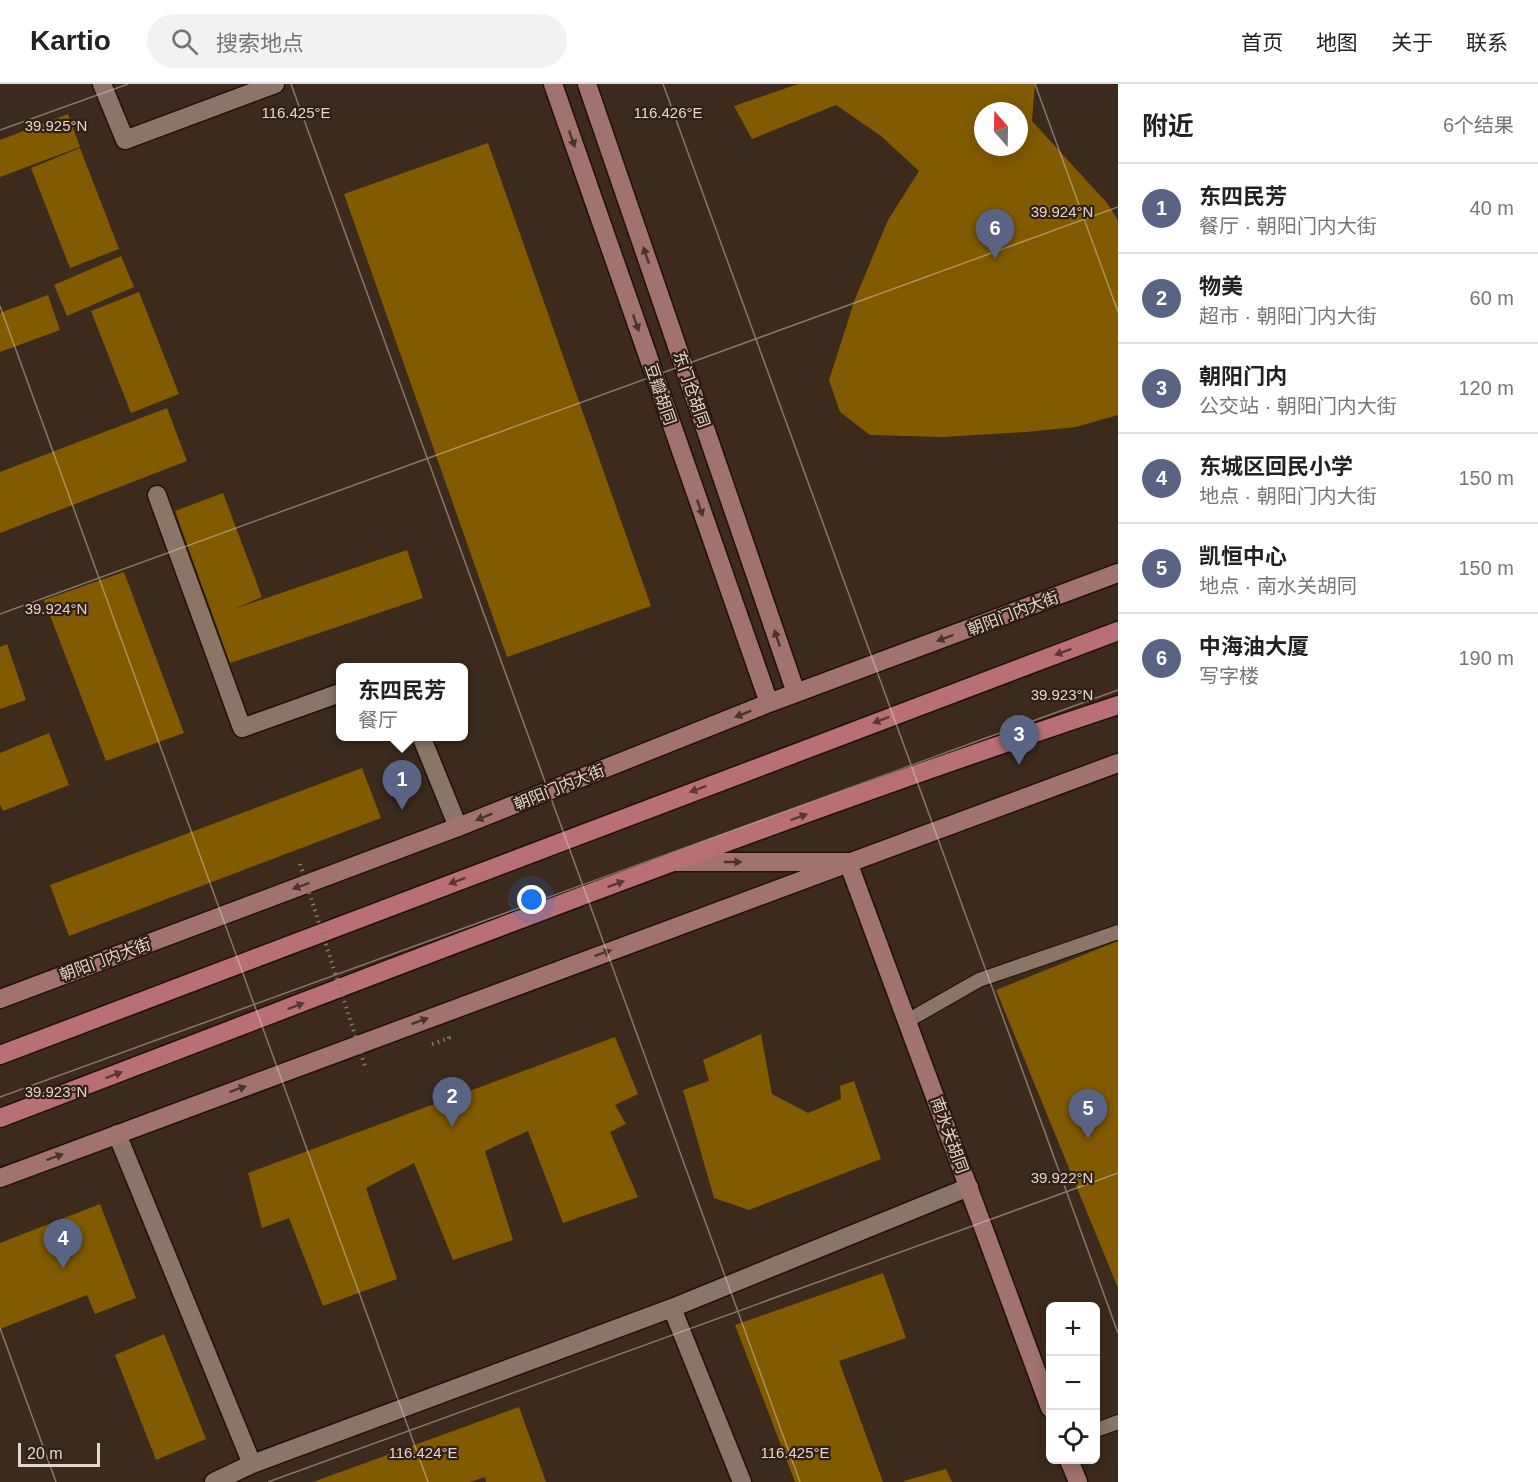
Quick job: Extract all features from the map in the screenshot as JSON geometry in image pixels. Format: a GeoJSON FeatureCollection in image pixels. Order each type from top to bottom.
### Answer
{"type":"FeatureCollection","features":[{"type":"Feature","properties":{"kind":"main road"},"geometry":{"type":"LineString","coordinates":[[0,1055],[1118,631]]}},
{"type":"Feature","properties":{"kind":"main road"},"geometry":{"type":"LineString","coordinates":[[0,1118],[674,862],[1009,741],[1118,705]]}},
{"type":"Feature","properties":{"kind":"street"},"geometry":{"type":"LineString","coordinates":[[102,84],[125,140],[275,84]]}},
{"type":"Feature","properties":{"kind":"street","name":"豆瓣胡同"},"geometry":{"type":"LineString","coordinates":[[553,84],[769,703]]}},
{"type":"Feature","properties":{"kind":"street","name":"东门仓胡同"},"geometry":{"type":"LineString","coordinates":[[587,84],[796,693]]}},
{"type":"Feature","properties":{"kind":"street"},"geometry":{"type":"LineString","coordinates":[[157,495],[242,728],[336,694]]}},
{"type":"Feature","properties":{"kind":"street","name":"朝阳门内大街"},"geometry":{"type":"LineString","coordinates":[[0,999],[458,827],[769,703],[1118,573]]}},
{"type":"Feature","properties":{"kind":"street"},"geometry":{"type":"LineString","coordinates":[[423,741],[458,827]]}},
{"type":"Feature","properties":{"kind":"street"},"geometry":{"type":"LineString","coordinates":[[0,1178],[1118,763]]}},
{"type":"Feature","properties":{"kind":"street"},"geometry":{"type":"LineString","coordinates":[[674,862],[848,862]]}},
{"type":"Feature","properties":{"kind":"street","name":"南水关胡同"},"geometry":{"type":"LineString","coordinates":[[848,862],[1046,1397]]}},
{"type":"Feature","properties":{"kind":"street"},"geometry":{"type":"LineString","coordinates":[[117,1134],[252,1464]]}},
{"type":"Feature","properties":{"kind":"street"},"geometry":{"type":"LineString","coordinates":[[214,1482],[252,1464],[672,1308],[969,1187]]}},
{"type":"Feature","properties":{"kind":"street"},"geometry":{"type":"LineString","coordinates":[[672,1308],[742,1482]]}},
{"type":"Feature","properties":{"kind":"street"},"geometry":{"type":"LineString","coordinates":[[1071,1464],[1078,1482]]}},
{"type":"Feature","properties":{"kind":"lane"},"geometry":{"type":"LineString","coordinates":[[907,1021],[979,980],[1118,932]]}},
{"type":"Feature","properties":{"kind":"lane"},"geometry":{"type":"LineString","coordinates":[[1100,1428],[1118,1422]]}},
{"type":"Feature","properties":{"kind":"path"},"geometry":{"type":"LineString","coordinates":[[300,864],[366,1069]]}},
{"type":"Feature","properties":{"kind":"building"},"geometry":{"type":"Polygon","coordinates":[[[798,84],[1035,84],[1032,121],[1107,203],[1118,220],[1118,415],[1076,427],[1026,432],[943,437],[870,435],[840,412],[829,380],[855,299],[888,220],[919,171],[881,136],[836,105],[752,139],[734,106],[798,84]]]}},
{"type":"Feature","properties":{"kind":"building"},"geometry":{"type":"Polygon","coordinates":[[[68,114],[80,147],[0,177],[0,140],[68,114]]]}},
{"type":"Feature","properties":{"kind":"building"},"geometry":{"type":"Polygon","coordinates":[[[488,143],[651,606],[507,657],[344,194],[488,143]]]}},
{"type":"Feature","properties":{"kind":"building"},"geometry":{"type":"Polygon","coordinates":[[[80,148],[119,249],[70,268],[31,168],[80,148]]]}},
{"type":"Feature","properties":{"kind":"building"},"geometry":{"type":"Polygon","coordinates":[[[121,256],[134,287],[67,316],[54,285],[121,256]]]}},
{"type":"Feature","properties":{"kind":"building"},"geometry":{"type":"Polygon","coordinates":[[[139,292],[179,394],[131,413],[91,311],[139,292]]]}},
{"type":"Feature","properties":{"kind":"building"},"geometry":{"type":"Polygon","coordinates":[[[48,295],[60,330],[0,352],[0,313],[48,295]]]}},
{"type":"Feature","properties":{"kind":"building"},"geometry":{"type":"Polygon","coordinates":[[[167,408],[187,461],[0,533],[0,472],[167,408]]]}},
{"type":"Feature","properties":{"kind":"building"},"geometry":{"type":"Polygon","coordinates":[[[223,493],[262,597],[234,609],[407,550],[423,598],[230,663],[175,511],[223,493]]]}},
{"type":"Feature","properties":{"kind":"building"},"geometry":{"type":"Polygon","coordinates":[[[124,572],[184,733],[106,761],[44,600],[124,572]]]}},
{"type":"Feature","properties":{"kind":"building"},"geometry":{"type":"Polygon","coordinates":[[[7,644],[26,700],[0,709],[0,647],[7,644]]]}},
{"type":"Feature","properties":{"kind":"building"},"geometry":{"type":"Polygon","coordinates":[[[49,733],[69,785],[3,811],[0,804],[0,753],[49,733]]]}},
{"type":"Feature","properties":{"kind":"building"},"geometry":{"type":"Polygon","coordinates":[[[362,768],[381,818],[69,936],[50,885],[362,768]]]}},
{"type":"Feature","properties":{"kind":"building"},"geometry":{"type":"Polygon","coordinates":[[[1118,941],[1118,1288],[996,990],[1118,941]]]}},
{"type":"Feature","properties":{"kind":"building"},"geometry":{"type":"Polygon","coordinates":[[[761,1034],[772,1094],[808,1113],[841,1099],[840,1086],[854,1081],[881,1159],[749,1210],[714,1198],[683,1090],[709,1081],[703,1060],[761,1034]]]}},
{"type":"Feature","properties":{"kind":"building"},"geometry":{"type":"Polygon","coordinates":[[[615,1037],[638,1094],[615,1105],[626,1124],[610,1132],[638,1197],[563,1223],[528,1131],[485,1151],[513,1240],[453,1260],[414,1163],[366,1188],[397,1279],[323,1306],[289,1218],[262,1228],[248,1173],[615,1037]]]}},
{"type":"Feature","properties":{"kind":"building"},"geometry":{"type":"Polygon","coordinates":[[[100,1204],[136,1298],[95,1314],[87,1295],[0,1329],[0,1243],[100,1204]]]}},
{"type":"Feature","properties":{"kind":"building"},"geometry":{"type":"Polygon","coordinates":[[[883,1273],[906,1338],[839,1361],[883,1482],[795,1482],[735,1325],[883,1273]]]}},
{"type":"Feature","properties":{"kind":"building"},"geometry":{"type":"Polygon","coordinates":[[[164,1334],[206,1439],[156,1460],[115,1355],[164,1334]]]}},
{"type":"Feature","properties":{"kind":"building"},"geometry":{"type":"Polygon","coordinates":[[[519,1407],[546,1482],[486,1482],[485,1477],[470,1482],[313,1482],[519,1407]]]}},
{"type":"Feature","properties":{"kind":"building"},"geometry":{"type":"Polygon","coordinates":[[[946,1469],[952,1482],[904,1482],[904,1481],[946,1469]]]}},
{"type":"Feature","properties":{"kind":"place","name":"中海油大厦"},"geometry":{"type":"Point","coordinates":[995,259]}},
{"type":"Feature","properties":{"kind":"place","name":"朝阳门内"},"geometry":{"type":"Point","coordinates":[1019,765]}},
{"type":"Feature","properties":{"kind":"place","name":"东四民芳"},"geometry":{"type":"Point","coordinates":[402,810]}},
{"type":"Feature","properties":{"kind":"place","name":"物美"},"geometry":{"type":"Point","coordinates":[452,1127]}},
{"type":"Feature","properties":{"kind":"place","name":"凯恒中心"},"geometry":{"type":"Point","coordinates":[1088,1139]}},
{"type":"Feature","properties":{"kind":"place","name":"东城区回民小学"},"geometry":{"type":"Point","coordinates":[63,1269]}}]}
